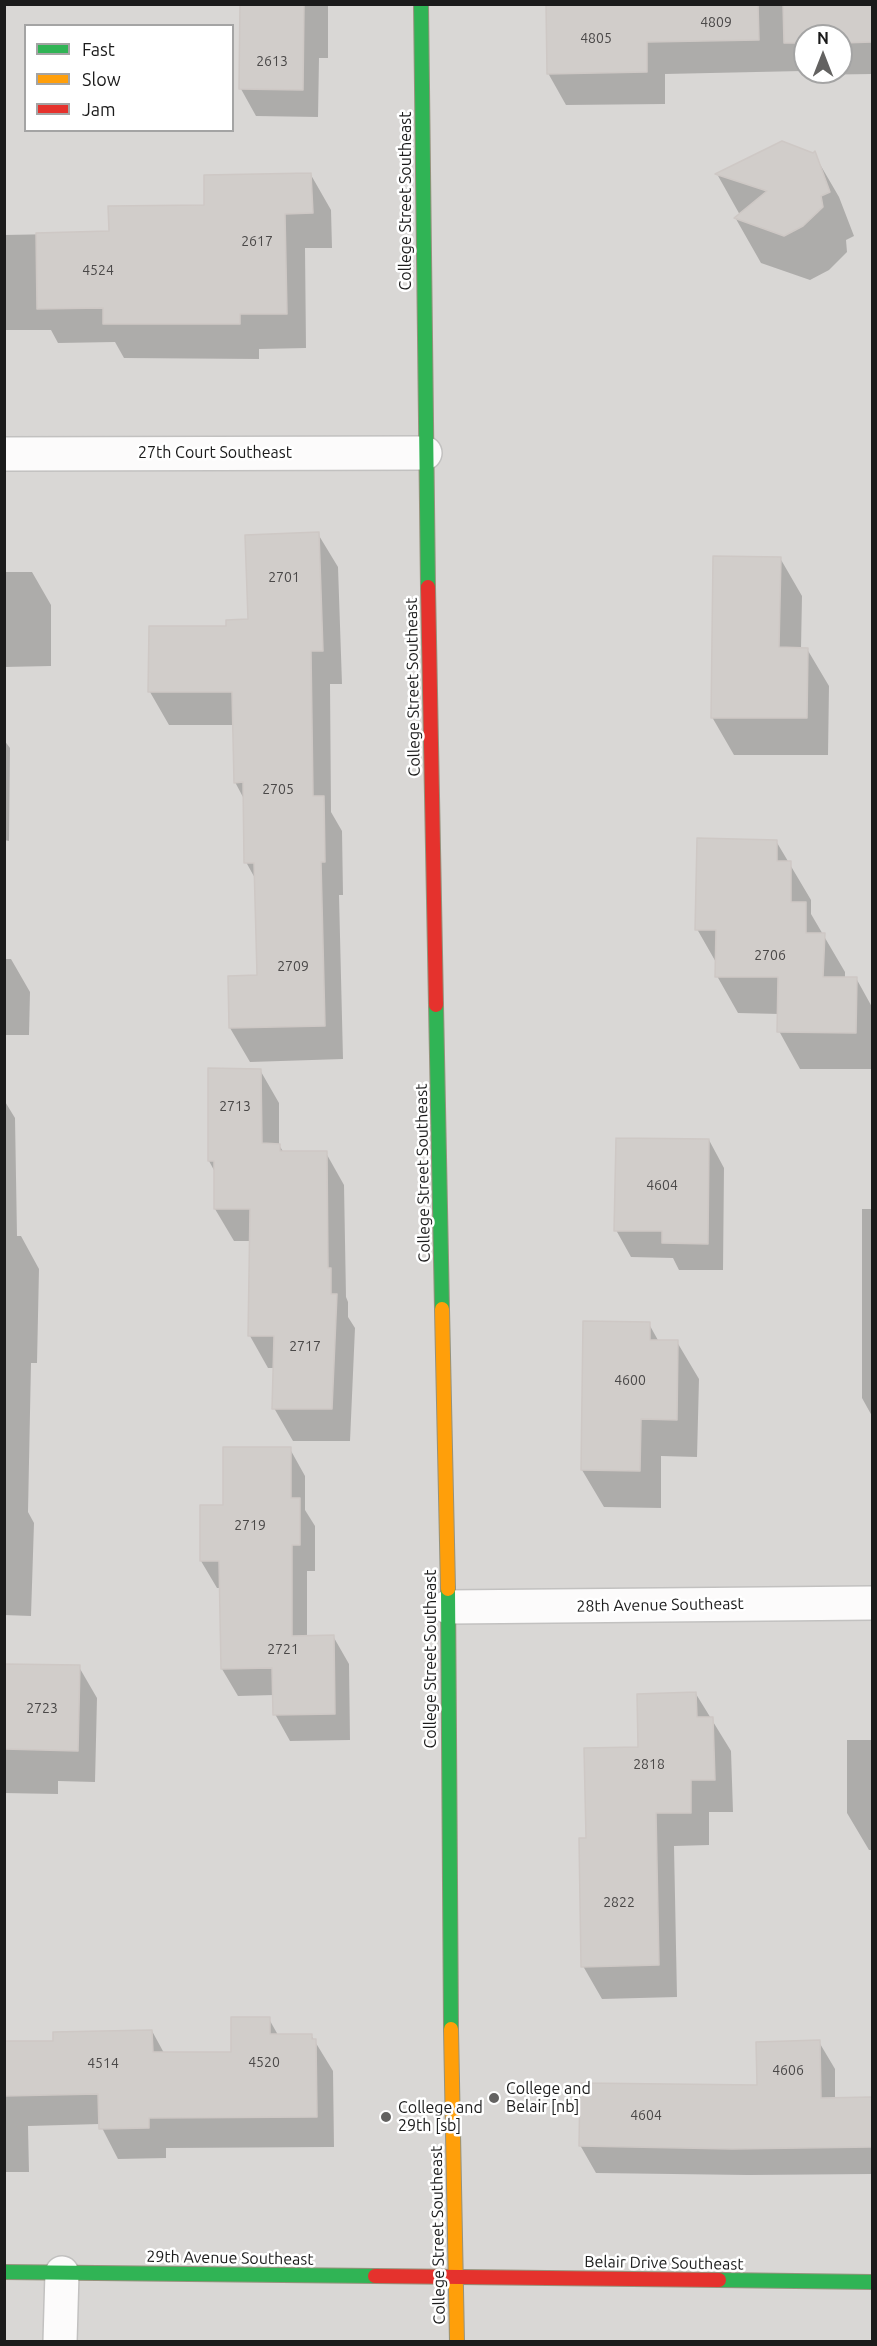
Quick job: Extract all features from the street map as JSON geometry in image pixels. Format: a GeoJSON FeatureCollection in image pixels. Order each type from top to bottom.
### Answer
{"type":"FeatureCollection","features":[{"type":"Feature","properties":{"kind":"main road","name":"College Street Southeast"},"geometry":{"type":"LineString","coordinates":[[421,4],[425,453],[448,1607],[448,1844],[457,2342]]}},
{"type":"Feature","properties":{"kind":"main road","name":"29th Avenue Southeast"},"geometry":{"type":"LineString","coordinates":[[4,2272],[456,2277]]}},
{"type":"Feature","properties":{"kind":"main road","name":"Belair Drive Southeast"},"geometry":{"type":"LineString","coordinates":[[456,2277],[873,2282]]}},
{"type":"Feature","properties":{"kind":"street","name":"27th Court Southeast"},"geometry":{"type":"LineString","coordinates":[[4,454],[425,453]]}},
{"type":"Feature","properties":{"kind":"street","name":"28th Avenue Southeast"},"geometry":{"type":"LineString","coordinates":[[448,1607],[873,1603]]}},
{"type":"Feature","properties":{"kind":"street"},"geometry":{"type":"LineString","coordinates":[[60,2342],[62,2273]]}},
{"type":"Feature","properties":{"kind":"shaded area"},"geometry":{"type":"Polygon","coordinates":[[[5,5],[872,5],[872,2341],[5,2341],[5,5]]]}},
{"type":"Feature","properties":{"kind":"building"},"geometry":{"type":"Polygon","coordinates":[[[240,4],[304,4],[303,90],[239,89],[240,4]]]}},
{"type":"Feature","properties":{"kind":"building"},"geometry":{"type":"Polygon","coordinates":[[[546,4],[758,4],[759,40],[647,42],[647,72],[547,74],[546,4]]]}},
{"type":"Feature","properties":{"kind":"building"},"geometry":{"type":"Polygon","coordinates":[[[783,4],[873,4],[873,42],[853,43],[853,24],[793,24],[793,43],[784,43],[783,4]]]}},
{"type":"Feature","properties":{"kind":"building"},"geometry":{"type":"Polygon","coordinates":[[[782,141],[813,153],[815,151],[830,192],[821,196],[823,207],[803,226],[784,236],[734,218],[767,191],[715,174],[782,141]]]}},
{"type":"Feature","properties":{"kind":"building"},"geometry":{"type":"Polygon","coordinates":[[[311,173],[313,213],[285,214],[287,314],[240,314],[240,324],[103,324],[103,308],[37,309],[36,233],[109,231],[108,206],[204,205],[204,175],[311,173]]]}},
{"type":"Feature","properties":{"kind":"building"},"geometry":{"type":"Polygon","coordinates":[[[319,532],[323,651],[311,651],[313,796],[324,796],[325,862],[321,862],[325,1026],[229,1028],[228,976],[257,975],[254,863],[244,863],[243,782],[234,783],[232,692],[148,692],[149,626],[226,626],[226,620],[248,619],[245,535],[319,532]]]}},
{"type":"Feature","properties":{"kind":"building"},"geometry":{"type":"Polygon","coordinates":[[[713,556],[781,557],[779,647],[808,648],[807,718],[711,718],[713,556]]]}},
{"type":"Feature","properties":{"kind":"building"},"geometry":{"type":"Polygon","coordinates":[[[697,838],[777,840],[777,861],[791,861],[791,902],[806,902],[806,933],[825,933],[823,977],[857,977],[856,1033],[777,1032],[778,977],[715,977],[716,930],[695,930],[697,838]]]}},
{"type":"Feature","properties":{"kind":"building"},"geometry":{"type":"Polygon","coordinates":[[[208,1068],[261,1069],[262,1143],[280,1144],[280,1151],[327,1151],[328,1268],[331,1268],[331,1294],[337,1294],[332,1409],[272,1409],[274,1336],[248,1336],[250,1209],[214,1209],[214,1161],[208,1161],[208,1068]]]}},
{"type":"Feature","properties":{"kind":"building"},"geometry":{"type":"Polygon","coordinates":[[[616,1138],[709,1139],[708,1244],[662,1243],[662,1231],[614,1231],[616,1138]]]}},
{"type":"Feature","properties":{"kind":"building"},"geometry":{"type":"Polygon","coordinates":[[[583,1321],[650,1322],[650,1340],[678,1340],[677,1420],[641,1419],[640,1471],[581,1470],[583,1321]]]}},
{"type":"Feature","properties":{"kind":"building"},"geometry":{"type":"Polygon","coordinates":[[[223,1447],[291,1447],[291,1498],[300,1498],[300,1545],[292,1545],[292,1636],[334,1635],[335,1714],[273,1715],[272,1668],[221,1669],[219,1561],[200,1561],[200,1505],[223,1505],[223,1447]]]}},
{"type":"Feature","properties":{"kind":"building"},"geometry":{"type":"Polygon","coordinates":[[[4,1664],[80,1665],[78,1751],[4,1749],[4,1664]]]}},
{"type":"Feature","properties":{"kind":"building"},"geometry":{"type":"Polygon","coordinates":[[[696,1692],[697,1717],[713,1717],[715,1780],[691,1780],[691,1813],[656,1813],[659,1965],[581,1967],[579,1838],[586,1838],[584,1748],[638,1747],[637,1694],[696,1692]]]}},
{"type":"Feature","properties":{"kind":"building"},"geometry":{"type":"Polygon","coordinates":[[[231,2017],[270,2017],[270,2034],[312,2034],[312,2039],[316,2039],[317,2117],[149,2118],[149,2128],[99,2129],[98,2094],[4,2096],[4,2041],[53,2041],[53,2032],[152,2030],[153,2052],[231,2052],[231,2017]]]}},
{"type":"Feature","properties":{"kind":"building"},"geometry":{"type":"Polygon","coordinates":[[[820,2040],[821,2098],[872,2097],[872,2147],[732,2149],[579,2146],[580,2083],[757,2085],[756,2042],[820,2040]]]}},
{"type":"Feature","properties":{"kind":"traffic: fast"},"geometry":{"type":"LineString","coordinates":[[421,4],[428,587]]}},
{"type":"Feature","properties":{"kind":"traffic: fast"},"geometry":{"type":"LineString","coordinates":[[436,1005],[442,1309]]}},
{"type":"Feature","properties":{"kind":"traffic: fast"},"geometry":{"type":"LineString","coordinates":[[448,1589],[451,2029]]}},
{"type":"Feature","properties":{"kind":"traffic: fast"},"geometry":{"type":"LineString","coordinates":[[4,2272],[375,2276]]}},
{"type":"Feature","properties":{"kind":"traffic: fast"},"geometry":{"type":"LineString","coordinates":[[719,2280],[872,2282]]}},
{"type":"Feature","properties":{"kind":"traffic: slow"},"geometry":{"type":"LineString","coordinates":[[442,1309],[448,1589]]}},
{"type":"Feature","properties":{"kind":"traffic: slow"},"geometry":{"type":"LineString","coordinates":[[451,2029],[457,2342]]}},
{"type":"Feature","properties":{"kind":"traffic: jam"},"geometry":{"type":"LineString","coordinates":[[428,587],[436,1005]]}},
{"type":"Feature","properties":{"kind":"traffic: jam"},"geometry":{"type":"LineString","coordinates":[[375,2276],[719,2280]]}},
{"type":"Feature","properties":{"kind":"place","name":"College and Belair [nb]"},"geometry":{"type":"Point","coordinates":[494,2098]}},
{"type":"Feature","properties":{"kind":"place","name":"College and 29th [sb]"},"geometry":{"type":"Point","coordinates":[386,2117]}}]}
